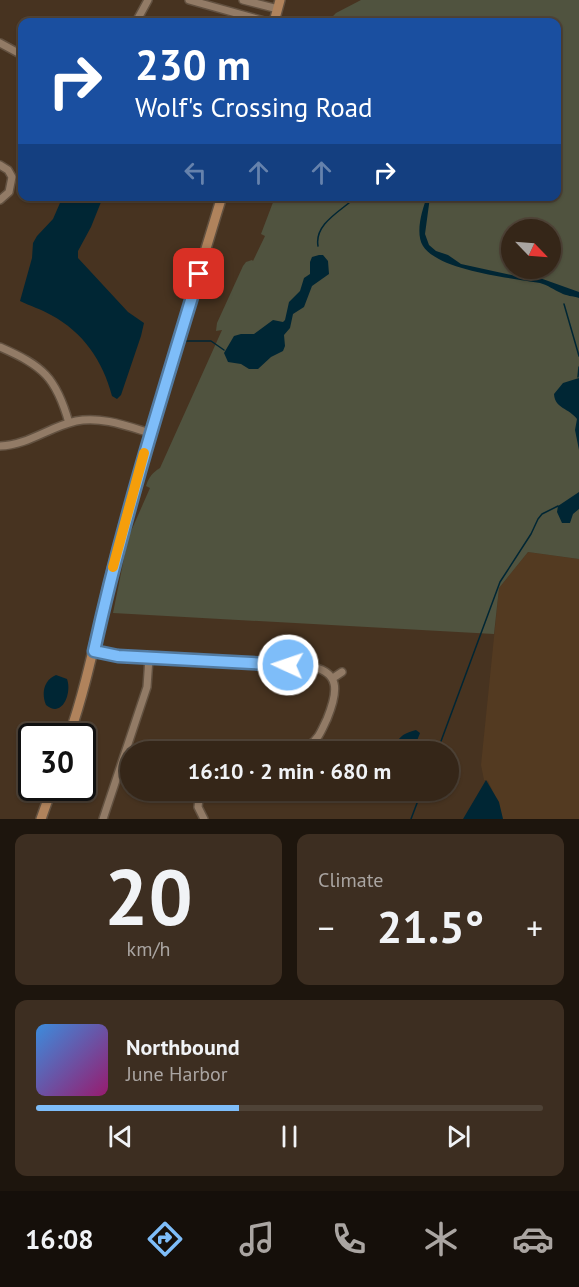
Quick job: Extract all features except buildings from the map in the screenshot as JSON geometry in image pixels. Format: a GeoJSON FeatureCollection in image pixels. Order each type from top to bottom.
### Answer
{"type":"FeatureCollection","features":[{"type":"Feature","properties":{"kind":"main road"},"geometry":{"type":"LineString","coordinates":[[73,723],[94,651],[116,556],[150,433],[220,201]]}},
{"type":"Feature","properties":{"kind":"main road"},"geometry":{"type":"LineString","coordinates":[[41,819],[47,801]]}},
{"type":"Feature","properties":{"kind":"street"},"geometry":{"type":"LineString","coordinates":[[138,18],[148,0]]}},
{"type":"Feature","properties":{"kind":"street"},"geometry":{"type":"LineString","coordinates":[[189,0],[254,18]]}},
{"type":"Feature","properties":{"kind":"street"},"geometry":{"type":"LineString","coordinates":[[243,0],[279,4]]}},
{"type":"Feature","properties":{"kind":"street"},"geometry":{"type":"LineString","coordinates":[[0,43],[18,53]]}},
{"type":"Feature","properties":{"kind":"street"},"geometry":{"type":"LineString","coordinates":[[0,165],[8,170],[12,177],[9,192],[0,200]]}},
{"type":"Feature","properties":{"kind":"street"},"geometry":{"type":"LineString","coordinates":[[0,347],[27,359],[44,372],[56,387],[69,423]]}},
{"type":"Feature","properties":{"kind":"street"},"geometry":{"type":"LineString","coordinates":[[0,446],[24,443],[69,423],[85,420],[101,420],[150,433]]}},
{"type":"Feature","properties":{"kind":"street"},"geometry":{"type":"LineString","coordinates":[[94,651],[118,656],[306,666],[325,670],[333,678],[336,688],[335,700],[320,735],[314,741]]}},
{"type":"Feature","properties":{"kind":"street"},"geometry":{"type":"LineString","coordinates":[[103,819],[147,687],[149,658]]}},
{"type":"Feature","properties":{"kind":"street"},"geometry":{"type":"LineString","coordinates":[[333,678],[342,672]]}},
{"type":"Feature","properties":{"kind":"street"},"geometry":{"type":"LineString","coordinates":[[198,801],[197,813],[204,819]]}},
{"type":"Feature","properties":{"kind":"shaded area"},"geometry":{"type":"Polygon","coordinates":[[[528,552],[579,559],[579,819],[503,819],[488,781],[484,780],[481,765],[499,588],[528,552]]]}},
{"type":"Feature","properties":{"kind":"green space"},"geometry":{"type":"Polygon","coordinates":[[[361,0],[579,0],[579,559],[528,552],[499,588],[494,634],[113,613],[128,538],[150,488],[146,486],[147,483],[160,468],[222,330],[216,331],[217,323],[243,266],[246,262],[253,261],[265,236],[261,234],[273,201],[561,201],[561,18],[331,18],[361,0]]]}},
{"type":"Feature","properties":{"kind":"water"},"geometry":{"type":"Polygon","coordinates":[[[61,201],[101,201],[78,251],[78,258],[128,312],[144,323],[121,395],[117,399],[112,396],[97,359],[82,339],[62,322],[20,301],[32,258],[33,243],[53,219],[61,201]]]}},
{"type":"Feature","properties":{"kind":"water"},"geometry":{"type":"Polygon","coordinates":[[[426,201],[429,201],[425,234],[429,245],[461,264],[501,273],[501,277],[444,262],[431,255],[423,246],[419,228],[426,201]]]}},
{"type":"Feature","properties":{"kind":"water"},"geometry":{"type":"Polygon","coordinates":[[[323,255],[328,261],[329,274],[312,286],[304,307],[293,314],[290,328],[284,335],[283,351],[271,357],[258,369],[249,369],[241,364],[228,362],[224,353],[234,336],[254,334],[273,320],[283,322],[285,320],[289,302],[300,291],[304,278],[310,274],[312,257],[323,255]]]}},
{"type":"Feature","properties":{"kind":"water"},"geometry":{"type":"Polygon","coordinates":[[[514,279],[543,279],[579,292],[579,298],[563,294],[540,283],[514,279]]]}},
{"type":"Feature","properties":{"kind":"water"},"geometry":{"type":"Polygon","coordinates":[[[579,378],[579,450],[575,430],[577,419],[557,403],[554,394],[563,383],[579,378]]]}},
{"type":"Feature","properties":{"kind":"water"},"geometry":{"type":"Polygon","coordinates":[[[579,492],[579,509],[573,514],[570,523],[562,523],[557,512],[558,506],[579,492]]]}},
{"type":"Feature","properties":{"kind":"water"},"geometry":{"type":"Polygon","coordinates":[[[56,675],[67,679],[68,684],[65,702],[57,709],[46,705],[44,696],[46,684],[56,675]]]}},
{"type":"Feature","properties":{"kind":"water"},"geometry":{"type":"Polygon","coordinates":[[[416,730],[420,733],[417,741],[397,741],[402,736],[416,730]]]}},
{"type":"Feature","properties":{"kind":"water"},"geometry":{"type":"Polygon","coordinates":[[[486,780],[499,802],[503,819],[463,819],[486,780]]]}},
{"type":"Feature","properties":{"kind":"waterway"},"geometry":{"type":"LineString","coordinates":[[318,246],[320,230],[351,201]]}},
{"type":"Feature","properties":{"kind":"waterway"},"geometry":{"type":"LineString","coordinates":[[564,304],[579,356]]}},
{"type":"Feature","properties":{"kind":"waterway"},"geometry":{"type":"LineString","coordinates":[[184,341],[211,341],[224,350]]}},
{"type":"Feature","properties":{"kind":"waterway"},"geometry":{"type":"LineString","coordinates":[[578,377],[579,367]]}},
{"type":"Feature","properties":{"kind":"waterway"},"geometry":{"type":"LineString","coordinates":[[441,741],[500,582],[538,519],[542,514],[558,506]]}},
{"type":"Feature","properties":{"kind":"waterway"},"geometry":{"type":"LineString","coordinates":[[411,819],[418,801]]}},
{"type":"Feature","properties":{"kind":"slow traffic"},"geometry":{"type":"LineString","coordinates":[[113,567],[144,453]]}},
{"type":"Feature","properties":{"kind":"route"},"geometry":{"type":"LineString","coordinates":[[199,274],[138,474],[94,651],[118,656],[288,665]]}}]}
